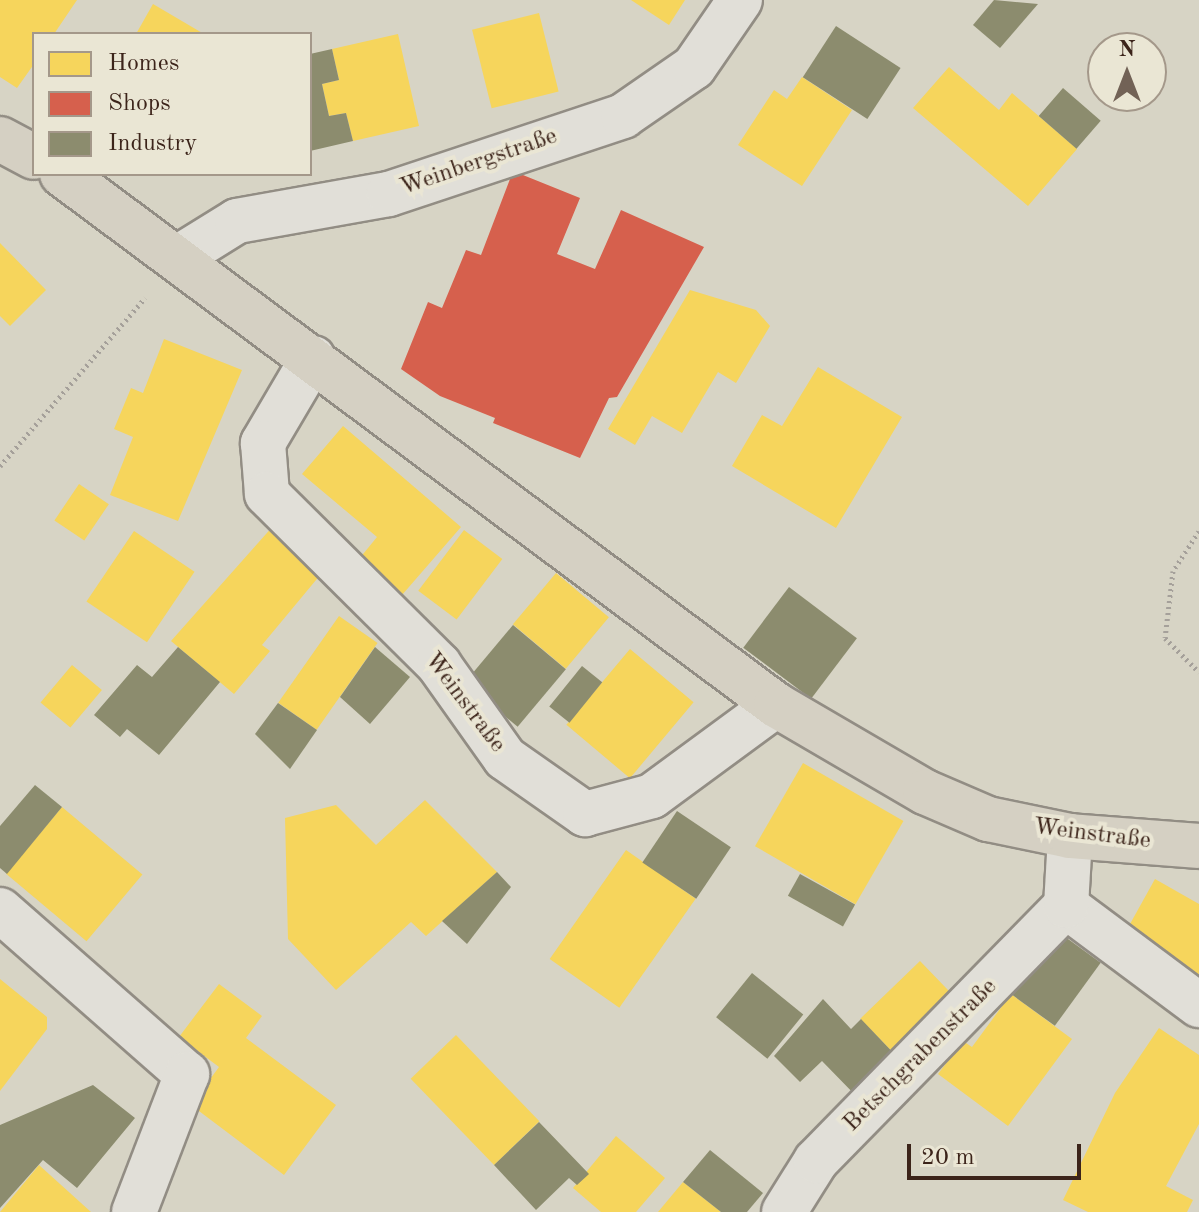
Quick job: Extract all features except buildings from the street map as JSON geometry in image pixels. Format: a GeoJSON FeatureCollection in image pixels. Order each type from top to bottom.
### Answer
{"type":"FeatureCollection","features":[{"type":"Feature","properties":{"kind":"main road"},"geometry":{"type":"LineString","coordinates":[[0,139],[32,156]]}},
{"type":"Feature","properties":{"kind":"main road","name":"Weinstraße"},"geometry":{"type":"LineString","coordinates":[[65,176],[179,257],[776,705],[925,792],[988,819],[1070,836],[1199,846]]}},
{"type":"Feature","properties":{"kind":"street","name":"Weinbergstraße"},"geometry":{"type":"LineString","coordinates":[[179,257],[237,221],[389,194],[623,116],[694,67],[740,0]]}},
{"type":"Feature","properties":{"kind":"street","name":"Weinstraße"},"geometry":{"type":"LineString","coordinates":[[313,358],[263,443],[267,494],[439,665],[505,758],[585,814],[652,796],[776,705]]}},
{"type":"Feature","properties":{"kind":"street"},"geometry":{"type":"LineString","coordinates":[[1070,836],[1066,906],[1199,1005]]}},
{"type":"Feature","properties":{"kind":"street","name":"Betschgrabenstraße"},"geometry":{"type":"LineString","coordinates":[[784,1212],[816,1161],[1066,906]]}},
{"type":"Feature","properties":{"kind":"street"},"geometry":{"type":"LineString","coordinates":[[0,910],[187,1074],[134,1212]]}},
{"type":"Feature","properties":{"kind":"path"},"geometry":{"type":"LineString","coordinates":[[0,466],[179,257]]}},
{"type":"Feature","properties":{"kind":"path"},"geometry":{"type":"LineString","coordinates":[[1199,531],[1173,571],[1165,638],[1199,672]]}}]}
